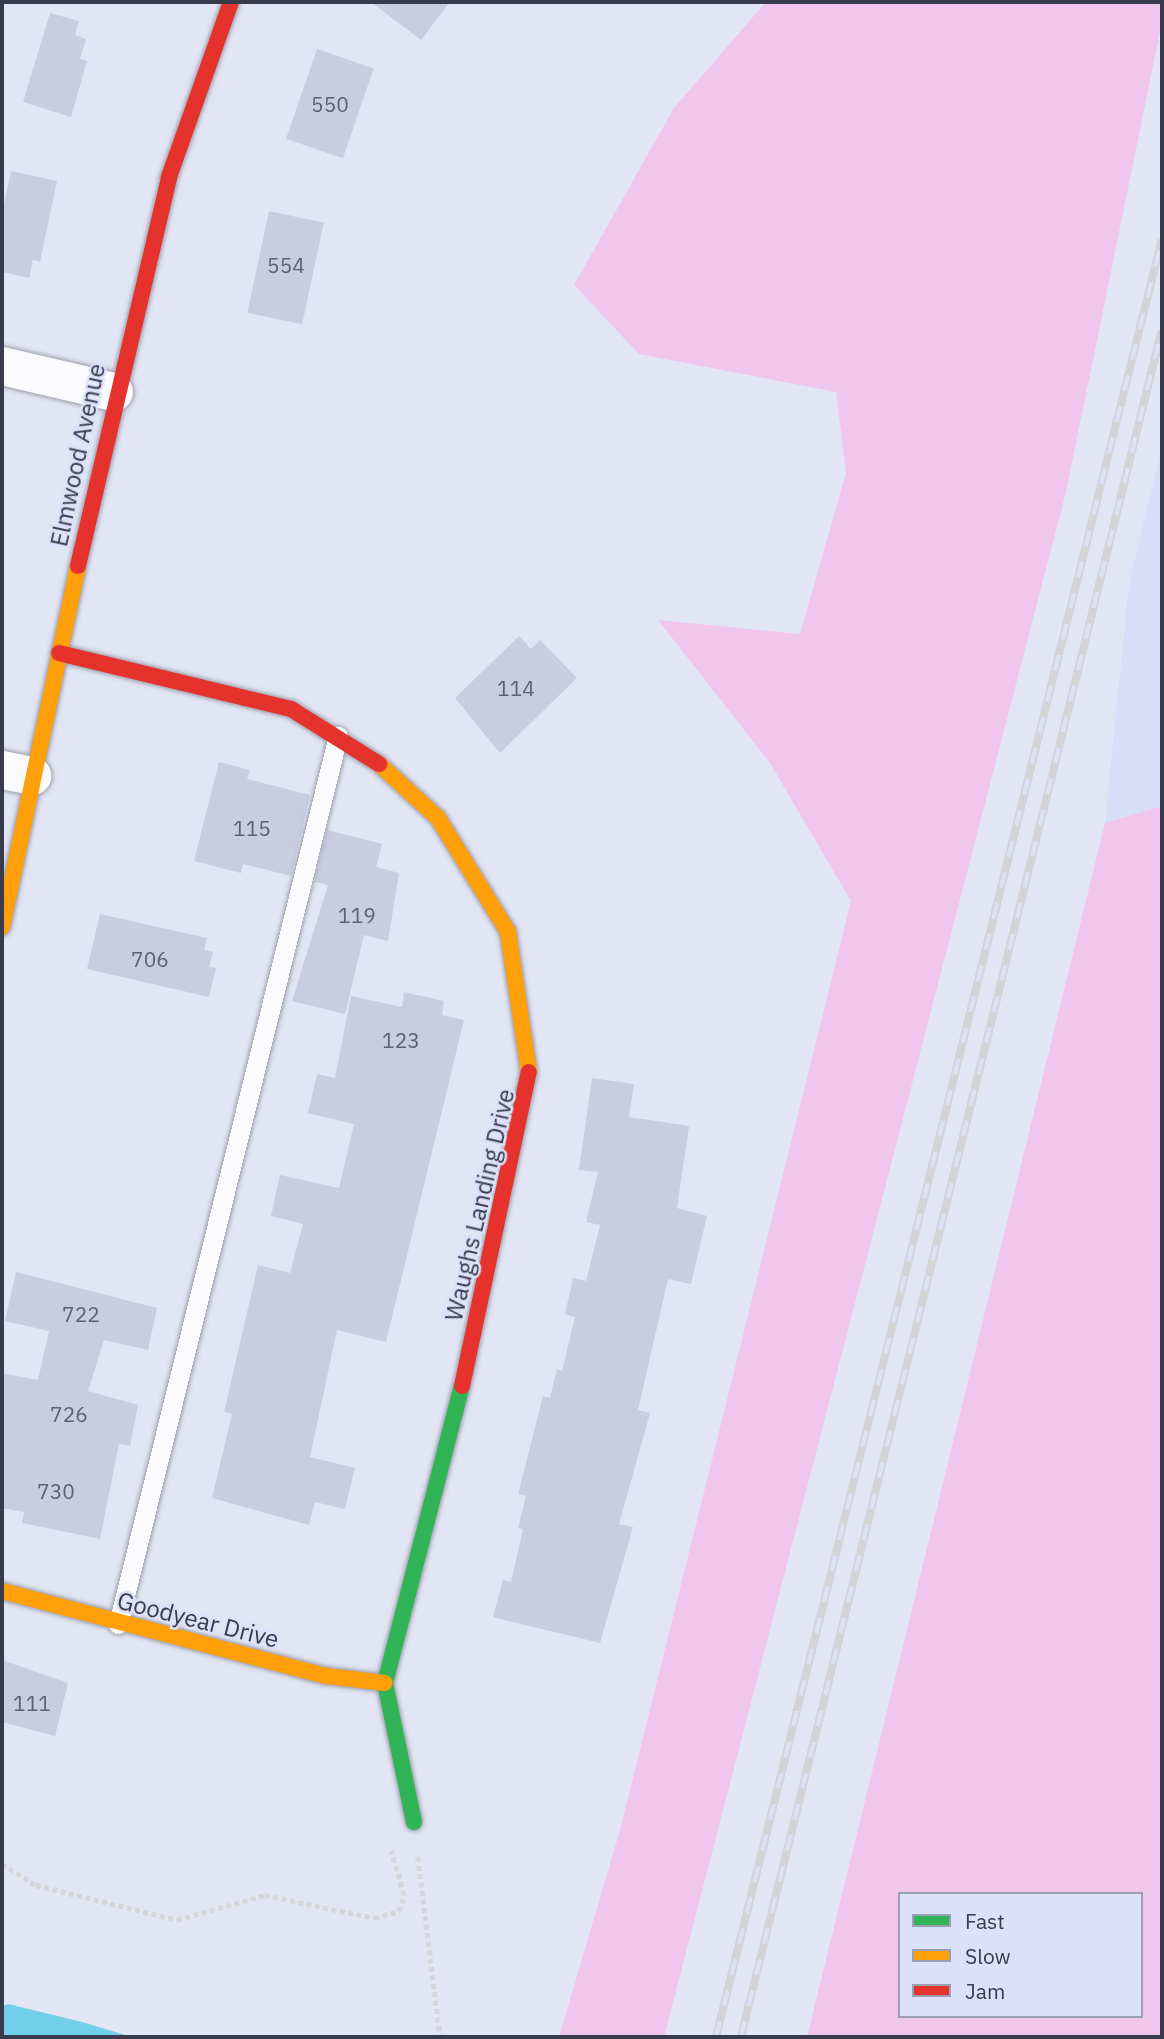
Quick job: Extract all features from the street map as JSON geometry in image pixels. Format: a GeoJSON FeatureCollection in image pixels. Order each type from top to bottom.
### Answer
{"type":"FeatureCollection","features":[{"type":"Feature","properties":{"kind":"street","name":"Elmwood Avenue"},"geometry":{"type":"LineString","coordinates":[[2,928],[17,773],[59,653],[114,392],[169,177],[231,2]]}},
{"type":"Feature","properties":{"kind":"street"},"geometry":{"type":"LineString","coordinates":[[2,366],[114,392]]}},
{"type":"Feature","properties":{"kind":"street","name":"Waughs Landing Drive"},"geometry":{"type":"LineString","coordinates":[[59,653],[291,709],[338,736],[398,777],[438,818],[508,932],[531,1082],[440,1484],[385,1683],[414,1822]]}},
{"type":"Feature","properties":{"kind":"street","name":"Goodyear Drive"},"geometry":{"type":"LineString","coordinates":[[2,1591],[118,1624],[327,1676],[385,1683]]}},
{"type":"Feature","properties":{"kind":"lane"},"geometry":{"type":"LineString","coordinates":[[118,1624],[338,736]]}},
{"type":"Feature","properties":{"kind":"path"},"geometry":{"type":"LineString","coordinates":[[414,1822],[440,2037]]}},
{"type":"Feature","properties":{"kind":"path"},"geometry":{"type":"LineString","coordinates":[[2,1864],[36,1885],[177,1920],[265,1895],[374,1919],[399,1911],[404,1895],[384,1838]]}},
{"type":"Feature","properties":{"kind":"shaded area"},"geometry":{"type":"Polygon","coordinates":[[[766,2],[1162,2],[1162,22],[1066,492],[664,2037],[559,2037],[620,1830],[851,901],[770,763],[658,620],[800,634],[846,473],[836,392],[639,354],[574,285],[674,108],[766,2]]]}},
{"type":"Feature","properties":{"kind":"shaded area"},"geometry":{"type":"Polygon","coordinates":[[[1162,447],[1162,806],[1105,823],[1129,584],[1162,447]]]}},
{"type":"Feature","properties":{"kind":"shaded area"},"geometry":{"type":"Polygon","coordinates":[[[1162,806],[1162,2037],[807,2037],[1105,823],[1162,806]]]}},
{"type":"Feature","properties":{"kind":"water"},"geometry":{"type":"Polygon","coordinates":[[[8,2004],[132,2037],[2,2037],[2,2006],[8,2004]]]}},
{"type":"Feature","properties":{"kind":"building"},"geometry":{"type":"Polygon","coordinates":[[[371,2],[450,2],[421,40],[371,2]]]}},
{"type":"Feature","properties":{"kind":"building"},"geometry":{"type":"Polygon","coordinates":[[[50,13],[79,21],[75,35],[86,39],[80,59],[87,61],[71,117],[23,102],[50,13]]]}},
{"type":"Feature","properties":{"kind":"building"},"geometry":{"type":"Polygon","coordinates":[[[317,49],[374,69],[343,158],[286,139],[317,49]]]}},
{"type":"Feature","properties":{"kind":"building"},"geometry":{"type":"Polygon","coordinates":[[[11,171],[57,181],[40,262],[33,260],[29,278],[2,272],[2,215],[11,171]]]}},
{"type":"Feature","properties":{"kind":"building"},"geometry":{"type":"Polygon","coordinates":[[[269,211],[324,223],[302,324],[247,313],[269,211]]]}},
{"type":"Feature","properties":{"kind":"building"},"geometry":{"type":"Polygon","coordinates":[[[519,636],[531,649],[540,640],[577,678],[500,753],[455,698],[519,636]]]}},
{"type":"Feature","properties":{"kind":"building"},"geometry":{"type":"Polygon","coordinates":[[[219,762],[250,770],[247,779],[310,795],[291,876],[243,864],[241,873],[194,861],[219,762]]]}},
{"type":"Feature","properties":{"kind":"building"},"geometry":{"type":"Polygon","coordinates":[[[327,830],[382,844],[376,867],[399,873],[388,941],[364,935],[345,1014],[292,1001],[328,885],[315,882],[327,830]]]}},
{"type":"Feature","properties":{"kind":"building"},"geometry":{"type":"Polygon","coordinates":[[[100,914],[207,938],[204,950],[213,952],[209,967],[216,968],[209,997],[87,969],[100,914]]]}},
{"type":"Feature","properties":{"kind":"building"},"geometry":{"type":"Polygon","coordinates":[[[404,992],[444,1001],[442,1015],[464,1020],[386,1342],[337,1330],[310,1457],[355,1468],[345,1509],[315,1502],[309,1525],[212,1498],[232,1414],[224,1412],[258,1265],[290,1273],[303,1224],[271,1216],[280,1175],[339,1188],[354,1124],[308,1113],[317,1074],[335,1078],[351,996],[402,1007],[404,992]]]}},
{"type":"Feature","properties":{"kind":"building"},"geometry":{"type":"Polygon","coordinates":[[[592,1078],[634,1084],[629,1117],[689,1126],[677,1208],[707,1216],[691,1284],[668,1279],[638,1410],[650,1413],[619,1524],[633,1527],[600,1643],[493,1617],[503,1580],[511,1582],[523,1529],[518,1528],[526,1496],[518,1494],[543,1396],[550,1398],[557,1369],[562,1371],[575,1317],[565,1314],[573,1278],[586,1281],[600,1225],[586,1222],[598,1172],[579,1170],[592,1078]]]}},
{"type":"Feature","properties":{"kind":"building"},"geometry":{"type":"Polygon","coordinates":[[[16,1272],[157,1308],[148,1350],[104,1340],[88,1391],[138,1405],[130,1446],[119,1444],[100,1539],[22,1523],[24,1512],[2,1508],[2,1373],[38,1380],[49,1331],[5,1321],[16,1272]]]}},
{"type":"Feature","properties":{"kind":"building"},"geometry":{"type":"Polygon","coordinates":[[[2,1660],[68,1683],[55,1736],[2,1722],[2,1660]]]}},
{"type":"Feature","properties":{"kind":"railway"},"geometry":{"type":"LineString","coordinates":[[716,2037],[1162,239]]}},
{"type":"Feature","properties":{"kind":"railway"},"geometry":{"type":"LineString","coordinates":[[741,2037],[1162,330]]}},
{"type":"Feature","properties":{"kind":"traffic: fast"},"geometry":{"type":"LineString","coordinates":[[414,1822],[385,1683],[462,1386]]}},
{"type":"Feature","properties":{"kind":"traffic: slow"},"geometry":{"type":"LineString","coordinates":[[2,927],[78,566]]}},
{"type":"Feature","properties":{"kind":"traffic: slow"},"geometry":{"type":"LineString","coordinates":[[379,764],[438,818],[508,932],[529,1072]]}},
{"type":"Feature","properties":{"kind":"traffic: slow"},"geometry":{"type":"LineString","coordinates":[[2,1591],[327,1676],[385,1683]]}},
{"type":"Feature","properties":{"kind":"traffic: jam"},"geometry":{"type":"LineString","coordinates":[[78,566],[169,177],[231,2]]}},
{"type":"Feature","properties":{"kind":"traffic: jam"},"geometry":{"type":"LineString","coordinates":[[59,653],[291,709],[379,764]]}},
{"type":"Feature","properties":{"kind":"traffic: jam"},"geometry":{"type":"LineString","coordinates":[[462,1386],[529,1072]]}}]}
